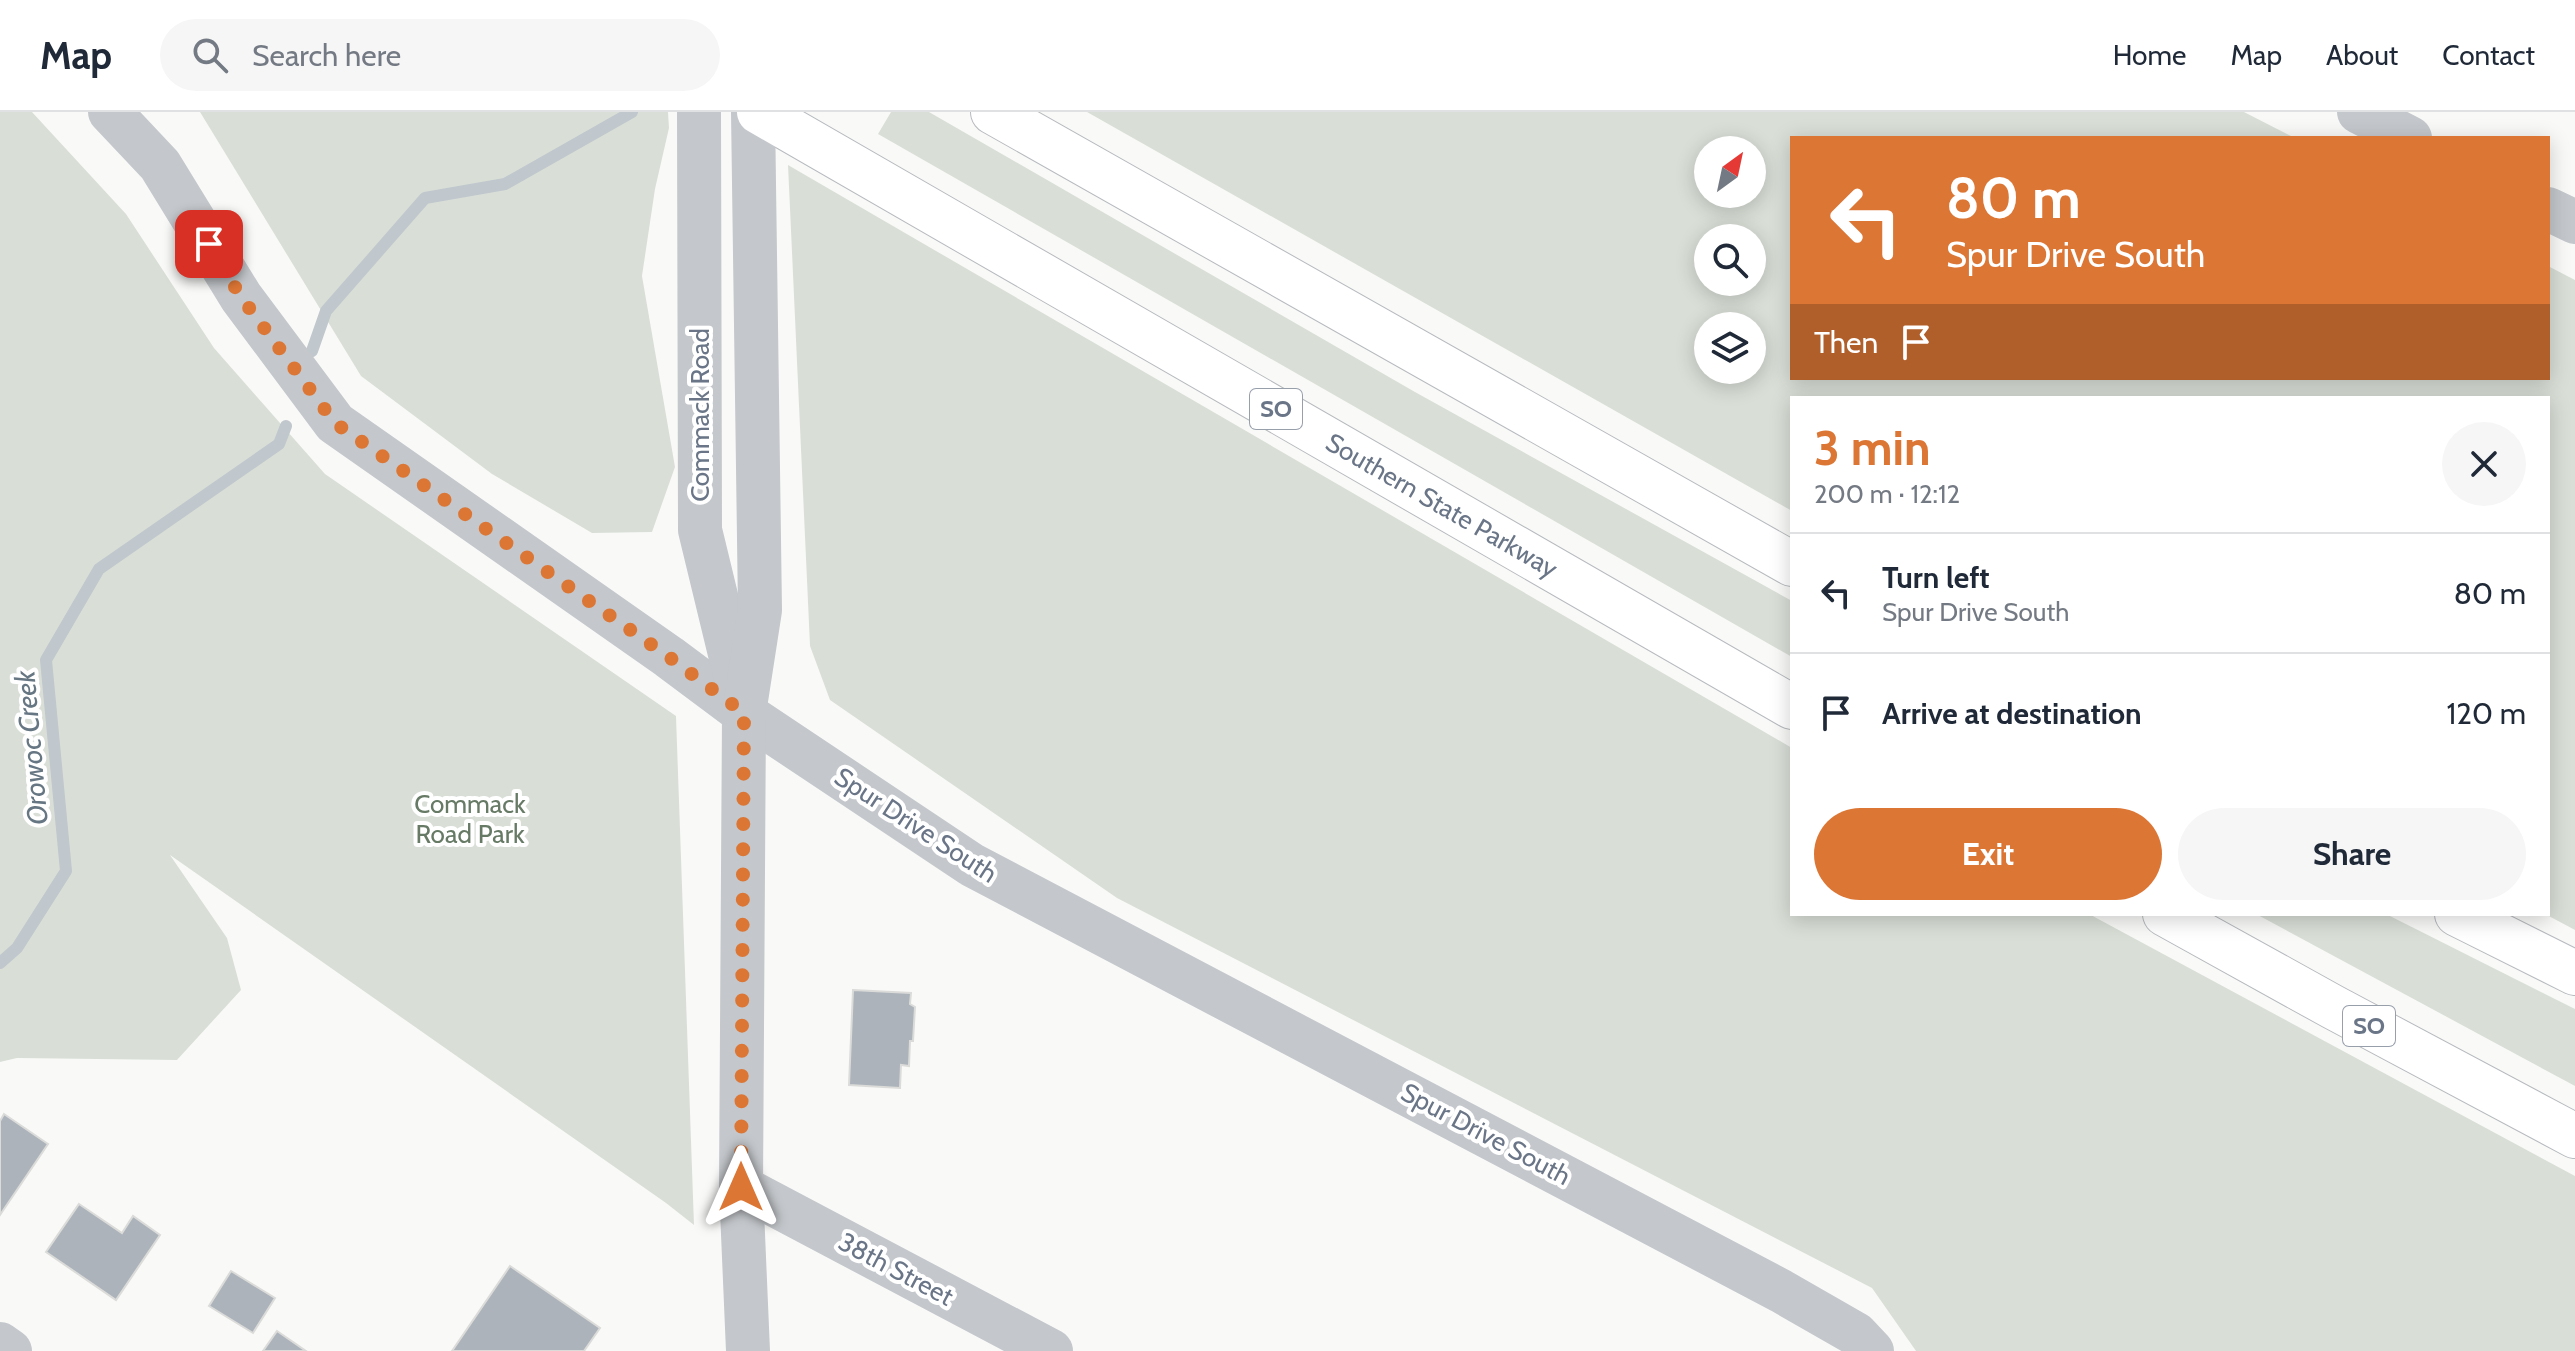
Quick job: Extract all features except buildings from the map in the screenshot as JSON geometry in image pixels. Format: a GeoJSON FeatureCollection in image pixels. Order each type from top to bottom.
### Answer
{"type":"FeatureCollection","features":[{"type":"Feature","properties":{"kind":"highway","name":"Southern State Parkway"},"geometry":{"type":"LineString","coordinates":[[756,112],[1790,706]]}},
{"type":"Feature","properties":{"kind":"highway"},"geometry":{"type":"LineString","coordinates":[[993,112],[1790,563]]}},
{"type":"Feature","properties":{"kind":"highway","name":"SO"},"geometry":{"type":"LineString","coordinates":[[2169,916],[2575,1136]]}},
{"type":"Feature","properties":{"kind":"highway"},"geometry":{"type":"LineString","coordinates":[[2461,916],[2575,973]]}},
{"type":"Feature","properties":{"kind":"street","name":"Spur Drive South"},"geometry":{"type":"LineString","coordinates":[[110,112],[160,165],[241,297],[335,423],[744,713],[972,865],[1781,1291],[1856,1334],[1872,1351]]}},
{"type":"Feature","properties":{"kind":"street","name":"Commack Road"},"geometry":{"type":"LineString","coordinates":[[748,1351],[741,1187],[744,713],[760,610],[753,166],[756,112]]}},
{"type":"Feature","properties":{"kind":"street"},"geometry":{"type":"LineString","coordinates":[[2359,112],[2406,136]]}},
{"type":"Feature","properties":{"kind":"street","name":"Commack Road"},"geometry":{"type":"LineString","coordinates":[[699,127],[700,530],[744,713]]}},
{"type":"Feature","properties":{"kind":"street"},"geometry":{"type":"LineString","coordinates":[[2550,210],[2575,222]]}},
{"type":"Feature","properties":{"kind":"street","name":"38th Street"},"geometry":{"type":"LineString","coordinates":[[741,1187],[1051,1351]]}},
{"type":"Feature","properties":{"kind":"street"},"geometry":{"type":"LineString","coordinates":[[0,1344],[10,1351]]}},
{"type":"Feature","properties":{"kind":"green space","name":"Commack Road Park"},"geometry":{"type":"Polygon","coordinates":[[[0,112],[32,112],[126,214],[214,348],[325,474],[676,716],[694,1225],[170,855],[227,938],[241,990],[177,1060],[17,1058],[0,1062],[0,112]]]}},
{"type":"Feature","properties":{"kind":"green space"},"geometry":{"type":"Polygon","coordinates":[[[200,112],[668,112],[669,128],[655,189],[642,276],[675,467],[652,532],[592,533],[492,474],[361,376],[200,112]]]}},
{"type":"Feature","properties":{"kind":"green space"},"geometry":{"type":"Polygon","coordinates":[[[891,112],[929,112],[1415,392],[1790,600],[1790,656],[878,134],[891,112]]]}},
{"type":"Feature","properties":{"kind":"green space"},"geometry":{"type":"Polygon","coordinates":[[[1087,112],[2244,112],[2291,136],[1790,136],[1790,380],[2550,380],[2550,267],[2575,280],[2575,930],[2549,916],[2550,396],[1790,396],[1790,510],[1087,112]]]}},
{"type":"Feature","properties":{"kind":"green space"},"geometry":{"type":"Polygon","coordinates":[[[788,165],[1790,747],[1790,916],[2093,916],[2575,1176],[2575,1351],[1916,1351],[1872,1288],[1117,898],[830,700],[810,646],[788,165]]]}},
{"type":"Feature","properties":{"kind":"green space"},"geometry":{"type":"Polygon","coordinates":[[[2260,916],[2390,916],[2575,1009],[2575,1086],[2260,916]]]}},
{"type":"Feature","properties":{"kind":"waterway","name":"Orowoc Creek"},"geometry":{"type":"LineString","coordinates":[[312,351],[326,311],[425,198],[505,184],[632,112]]}},
{"type":"Feature","properties":{"kind":"waterway","name":"Orowoc Creek"},"geometry":{"type":"LineString","coordinates":[[0,963],[17,948],[66,871],[46,660],[99,569],[279,444],[286,426]]}},
{"type":"Feature","properties":{"kind":"route"},"geometry":{"type":"LineString","coordinates":[[209,244],[241,297],[335,423],[744,713],[741,1187]]}}]}
